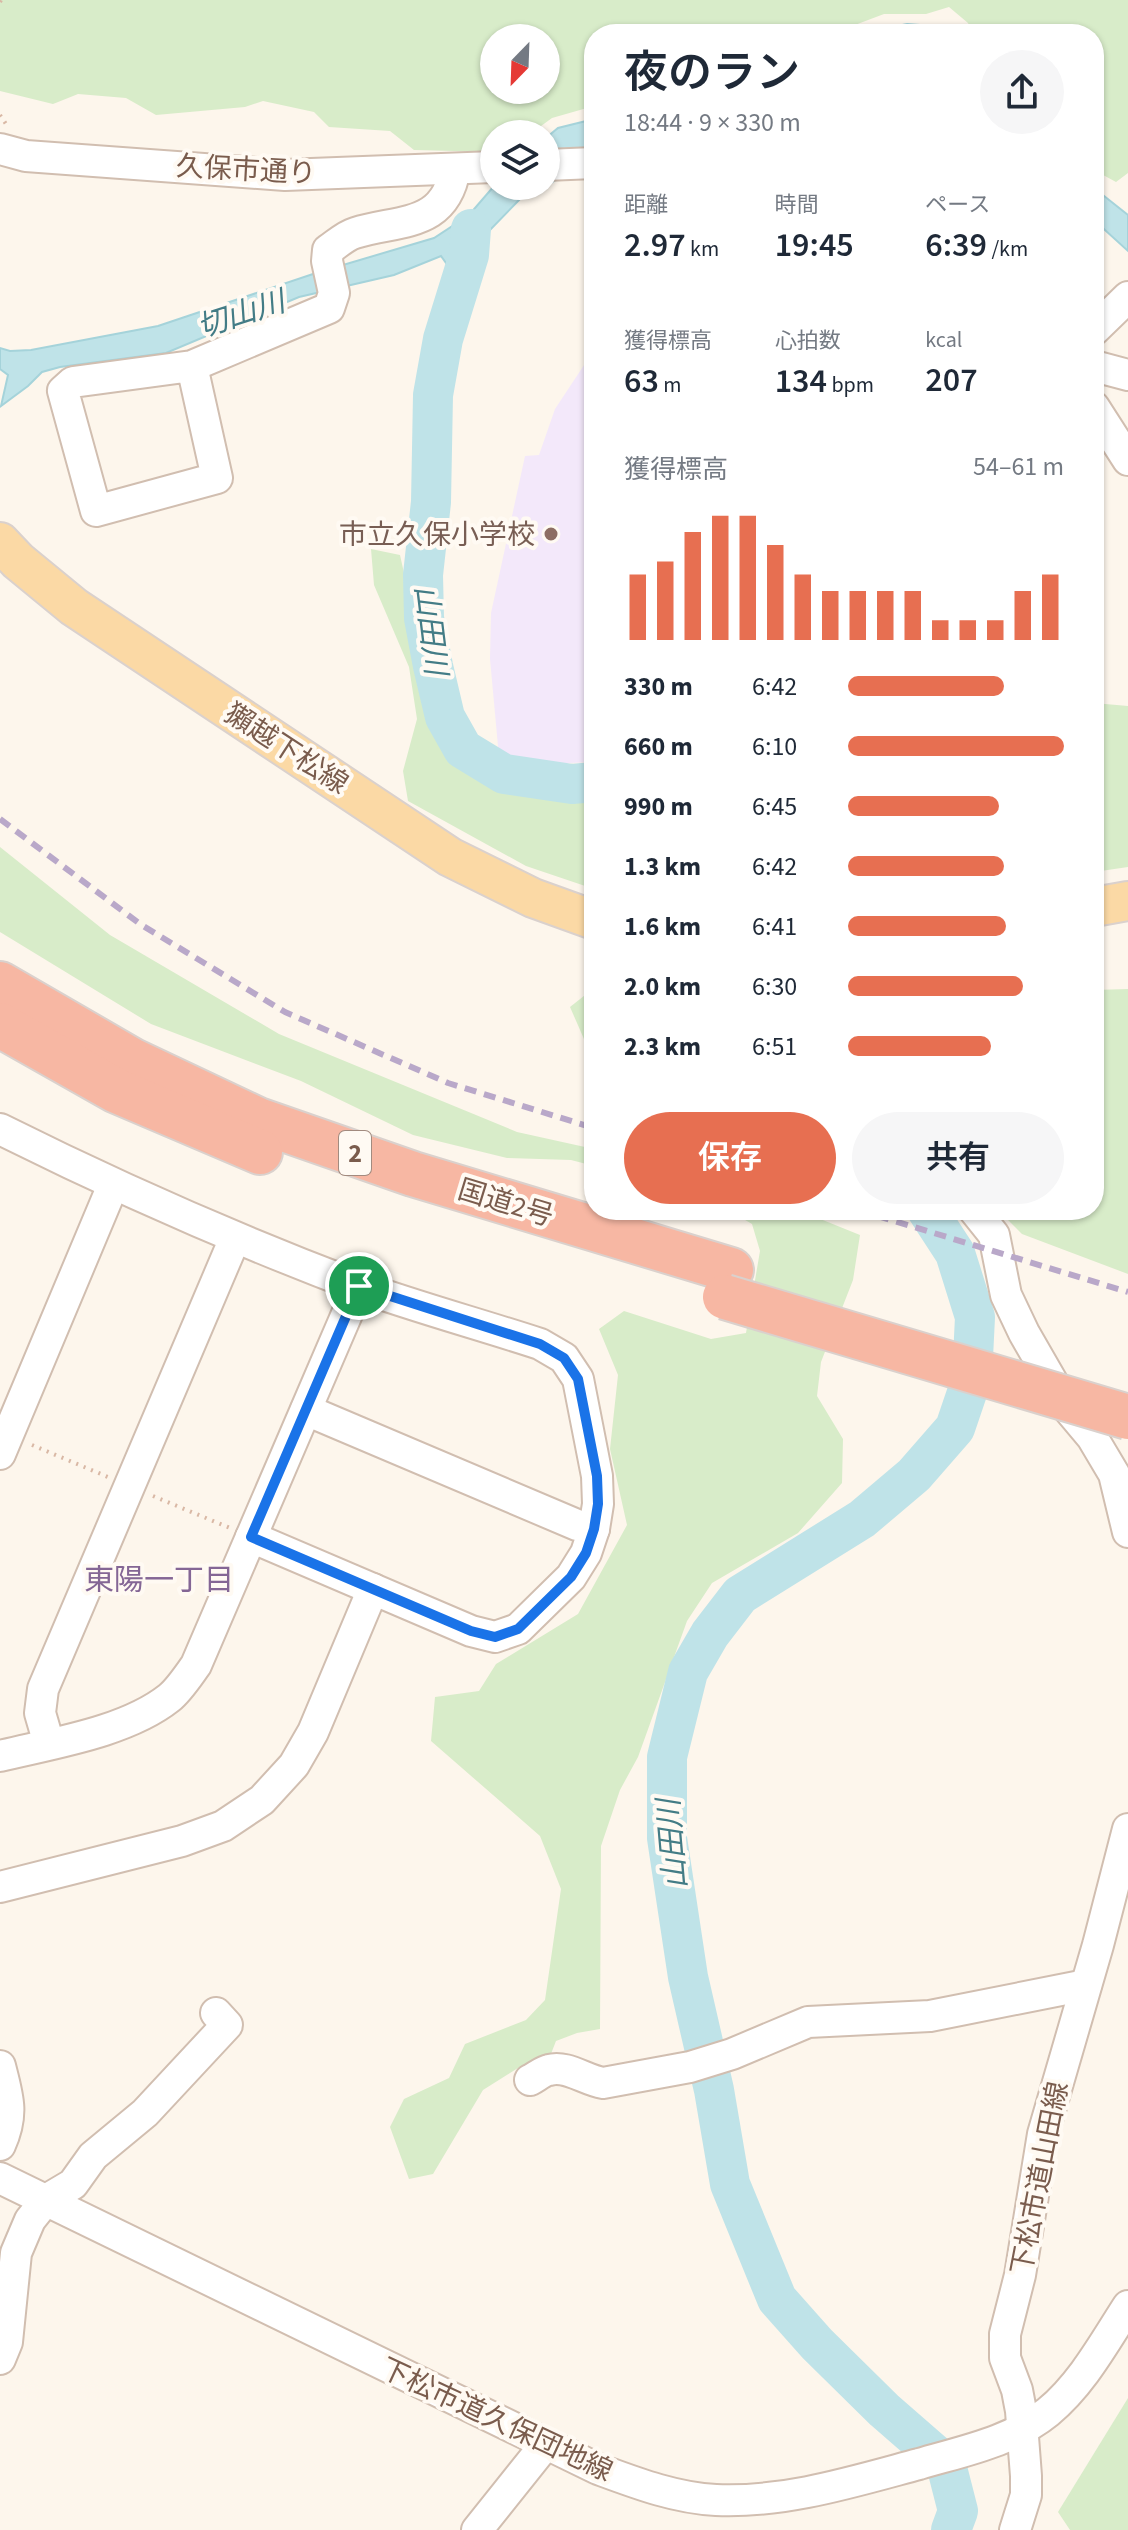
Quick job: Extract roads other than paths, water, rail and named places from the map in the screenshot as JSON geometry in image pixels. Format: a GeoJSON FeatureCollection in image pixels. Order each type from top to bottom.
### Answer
{"type":"FeatureCollection","features":[{"type":"Feature","properties":{"kind":"highway","name":"国道2号"},"geometry":{"type":"LineString","coordinates":[[0,984],[133,1061],[258,1120],[728,1283],[1128,1417]]}},
{"type":"Feature","properties":{"kind":"highway","name":"国道2号"},"geometry":{"type":"LineString","coordinates":[[0,1025],[117,1091],[252,1149],[403,1203],[728,1283],[1128,1387]]}},
{"type":"Feature","properties":{"kind":"main road","name":"獺越下松線"},"geometry":{"type":"LineString","coordinates":[[0,542],[74,607],[450,857],[533,898],[584,916]]}},
{"type":"Feature","properties":{"kind":"main road"},"geometry":{"type":"LineString","coordinates":[[1104,905],[1128,901]]}},
{"type":"Feature","properties":{"kind":"street","name":"久保市通り"},"geometry":{"type":"LineString","coordinates":[[0,149],[26,156],[285,175],[480,168]]}},
{"type":"Feature","properties":{"kind":"street"},"geometry":{"type":"LineString","coordinates":[[560,164],[584,163]]}},
{"type":"Feature","properties":{"kind":"street"},"geometry":{"type":"LineString","coordinates":[[192,366],[217,478],[96,511],[63,391],[73,382],[192,366],[329,308],[334,293],[327,261],[328,250],[351,234],[421,219],[440,206],[453,181],[455,169]]}},
{"type":"Feature","properties":{"kind":"street"},"geometry":{"type":"LineString","coordinates":[[1104,320],[1128,297]]}},
{"type":"Feature","properties":{"kind":"street"},"geometry":{"type":"LineString","coordinates":[[1104,369],[1128,375]]}},
{"type":"Feature","properties":{"kind":"street"},"geometry":{"type":"LineString","coordinates":[[1104,423],[1128,460]]}},
{"type":"Feature","properties":{"kind":"street"},"geometry":{"type":"LineString","coordinates":[[0,1129],[113,1185],[235,1238],[359,1286],[540,1344],[564,1358],[578,1379],[597,1476],[598,1504],[594,1529],[586,1553],[571,1577],[518,1629],[495,1637],[471,1631],[251,1537]]}},
{"type":"Feature","properties":{"kind":"street"},"geometry":{"type":"LineString","coordinates":[[0,1454],[113,1185]]}},
{"type":"Feature","properties":{"kind":"street"},"geometry":{"type":"LineString","coordinates":[[982,1220],[994,1235],[1006,1295],[1024,1333],[1066,1406],[1092,1437],[1114,1474],[1128,1532]]}},
{"type":"Feature","properties":{"kind":"street"},"geometry":{"type":"LineString","coordinates":[[49,1744],[40,1713],[43,1689],[235,1238]]}},
{"type":"Feature","properties":{"kind":"street"},"geometry":{"type":"LineString","coordinates":[[0,1756],[117,1725],[143,1715],[171,1696],[196,1665],[359,1286]]}},
{"type":"Feature","properties":{"kind":"street"},"geometry":{"type":"LineString","coordinates":[[306,1410],[577,1525],[594,1529]]}},
{"type":"Feature","properties":{"kind":"street"},"geometry":{"type":"LineString","coordinates":[[0,1887],[182,1841],[223,1826],[262,1800],[294,1765],[313,1732],[373,1589]]}},
{"type":"Feature","properties":{"kind":"street","name":"下松市道山田線"},"geometry":{"type":"LineString","coordinates":[[1015,2530],[1026,2495],[1023,2430],[1017,2390],[1005,2358],[1005,2334],[1027,2239],[1043,2134],[1128,1829]]}},
{"type":"Feature","properties":{"kind":"street"},"geometry":{"type":"LineString","coordinates":[[530,2080],[549,2070],[565,2069],[603,2083],[704,2062],[808,2022],[930,2016],[1086,1985]]}},
{"type":"Feature","properties":{"kind":"street"},"geometry":{"type":"LineString","coordinates":[[0,2359],[7,2342],[16,2253],[30,2220],[46,2200],[73,2184],[93,2156],[145,2113],[227,2025],[216,2013]]}},
{"type":"Feature","properties":{"kind":"street"},"geometry":{"type":"LineString","coordinates":[[0,2066],[10,2106],[7,2129],[0,2145]]}},
{"type":"Feature","properties":{"kind":"street","name":"下松市道久保団地線"},"geometry":{"type":"LineString","coordinates":[[0,2178],[598,2469],[656,2490],[714,2500],[779,2498],[854,2482],[980,2446],[1023,2430],[1077,2384],[1128,2306]]}},
{"type":"Feature","properties":{"kind":"street"},"geometry":{"type":"LineString","coordinates":[[477,2530],[545,2445]]}},
{"type":"Feature","properties":{"kind":"water"},"geometry":{"type":"Polygon","coordinates":[[[584,122],[584,162],[560,177],[560,128],[584,122]]]}},
{"type":"Feature","properties":{"kind":"water"},"geometry":{"type":"Polygon","coordinates":[[[1104,196],[1128,215],[1128,251],[1104,229],[1104,196]]]}},
{"type":"Feature","properties":{"kind":"water","name":"切山川"},"geometry":{"type":"Polygon","coordinates":[[[482,200],[519,200],[488,232],[463,287],[441,256],[394,275],[299,297],[166,353],[42,372],[1,406],[8,375],[0,369],[0,348],[31,350],[158,326],[316,273],[434,238],[469,215],[482,200]]]}},
{"type":"Feature","properties":{"kind":"waterway","name":"山田川"},"geometry":{"type":"LineString","coordinates":[[471,229],[469,255],[443,339],[433,395],[431,502],[423,575],[424,618],[433,666],[445,717],[463,749],[504,774],[572,784],[584,783]]}},
{"type":"Feature","properties":{"kind":"waterway","name":"山田川"},"geometry":{"type":"LineString","coordinates":[[934,1220],[955,1253],[975,1317],[972,1378],[955,1428],[914,1475],[862,1519],[740,1595],[710,1634],[688,1672],[667,1757],[667,1838],[688,1977],[714,2090],[730,2184],[777,2299],[817,2344],[884,2410],[946,2464],[958,2511],[951,2530]]}},
{"type":"Feature","properties":{"kind":"railway"},"geometry":{"type":"LineString","coordinates":[[0,819],[140,924],[285,1012],[448,1083],[584,1125]]}},
{"type":"Feature","properties":{"kind":"railway"},"geometry":{"type":"LineString","coordinates":[[891,1220],[1128,1292]]}},
{"type":"Feature","properties":{"kind":"place","name":"市立久保小学校"},"geometry":{"type":"Point","coordinates":[551,534]}},
{"type":"Feature","properties":{"kind":"district","name":"東陽一丁目"},"geometry":{"type":"Point","coordinates":[159,1580]}}]}
